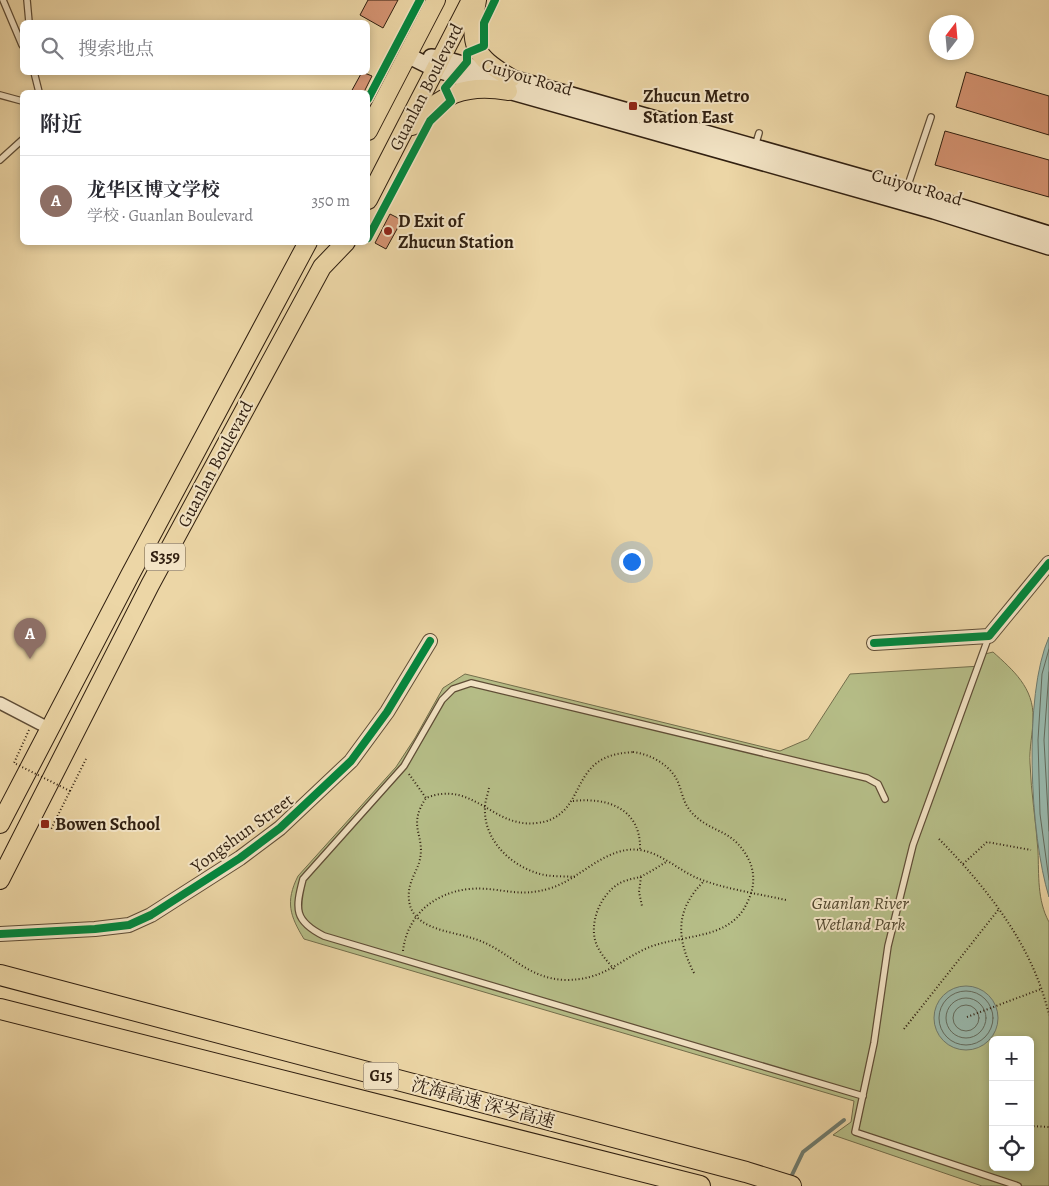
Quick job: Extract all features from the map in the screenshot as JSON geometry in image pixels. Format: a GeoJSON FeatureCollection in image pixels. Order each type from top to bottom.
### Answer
{"type":"FeatureCollection","features":[{"type":"Feature","properties":{"kind":"highway","name":"沈海高速 深岑高速"},"geometry":{"type":"LineString","coordinates":[[7,977],[746,1172],[791,1186]]}},
{"type":"Feature","properties":{"kind":"highway","name":"沈海高速 深岑高速"},"geometry":{"type":"LineString","coordinates":[[0,1009],[700,1186]]}},
{"type":"Feature","properties":{"kind":"main road","name":"Guanlan Boulevard"},"geometry":{"type":"LineString","coordinates":[[370,127],[436,0]]}},
{"type":"Feature","properties":{"kind":"main road","name":"Guanlan Boulevard"},"geometry":{"type":"LineString","coordinates":[[370,196],[471,0]]}},
{"type":"Feature","properties":{"kind":"main road"},"geometry":{"type":"LineString","coordinates":[[477,0],[473,34],[476,49],[484,61],[509,84]]}},
{"type":"Feature","properties":{"kind":"main road","name":"Cuiyou Road"},"geometry":{"type":"LineString","coordinates":[[407,55],[753,154],[1049,247]]}},
{"type":"Feature","properties":{"kind":"main road"},"geometry":{"type":"LineString","coordinates":[[396,146],[422,115],[448,96],[472,88],[509,84]]}},
{"type":"Feature","properties":{"kind":"main road","name":"Cuiyou Road"},"geometry":{"type":"LineString","coordinates":[[753,154],[906,190],[1049,234]]}},
{"type":"Feature","properties":{"kind":"main road","name":"Guanlan Boulevard"},"geometry":{"type":"LineString","coordinates":[[0,824],[130,575],[306,245]]}},
{"type":"Feature","properties":{"kind":"main road","name":"Guanlan Boulevard"},"geometry":{"type":"LineString","coordinates":[[0,880],[150,586],[247,405],[322,267],[343,245]]}},
{"type":"Feature","properties":{"kind":"street"},"geometry":{"type":"LineString","coordinates":[[874,643],[989,636],[1049,563]]}},
{"type":"Feature","properties":{"kind":"street","name":"Yongshun Street"},"geometry":{"type":"LineString","coordinates":[[0,934],[87,930],[129,925],[151,915],[240,858],[280,828],[351,761],[387,712],[430,641]]}},
{"type":"Feature","properties":{"kind":"street"},"geometry":{"type":"LineString","coordinates":[[0,703],[50,729]]}},
{"type":"Feature","properties":{"kind":"lane"},"geometry":{"type":"LineString","coordinates":[[3,0],[20,41]]}},
{"type":"Feature","properties":{"kind":"lane"},"geometry":{"type":"LineString","coordinates":[[27,0],[29,20]]}},
{"type":"Feature","properties":{"kind":"lane"},"geometry":{"type":"LineString","coordinates":[[35,75],[38,90]]}},
{"type":"Feature","properties":{"kind":"lane"},"geometry":{"type":"LineString","coordinates":[[0,95],[20,100]]}},
{"type":"Feature","properties":{"kind":"lane"},"geometry":{"type":"LineString","coordinates":[[906,190],[931,117]]}},
{"type":"Feature","properties":{"kind":"lane"},"geometry":{"type":"LineString","coordinates":[[753,154],[759,133]]}},
{"type":"Feature","properties":{"kind":"lane"},"geometry":{"type":"LineString","coordinates":[[0,160],[20,142]]}},
{"type":"Feature","properties":{"kind":"lane"},"geometry":{"type":"LineString","coordinates":[[0,150],[9,152]]}},
{"type":"Feature","properties":{"kind":"lane"},"geometry":{"type":"LineString","coordinates":[[989,636],[913,845],[888,946],[874,1043],[855,1132],[1018,1186]]}},
{"type":"Feature","properties":{"kind":"lane"},"geometry":{"type":"LineString","coordinates":[[862,1096],[324,936],[308,928],[298,914],[298,898],[303,879],[404,766],[442,700],[453,688],[471,683],[867,778],[878,784],[885,800]]}},
{"type":"Feature","properties":{"kind":"path"},"geometry":{"type":"LineString","coordinates":[[29,730],[14,763],[70,791]]}},
{"type":"Feature","properties":{"kind":"path"},"geometry":{"type":"LineString","coordinates":[[633,752],[646,754],[660,762],[676,778],[688,806],[697,818],[734,839],[744,851],[752,865],[752,892],[743,912],[728,926],[708,934],[680,938],[645,950],[601,975],[584,979],[551,979],[525,969],[477,939],[430,927],[416,915],[409,900],[409,889],[418,866],[422,848],[415,820],[426,798],[446,792],[459,794],[485,808],[523,823],[537,824],[551,820],[566,811],[590,769],[602,759],[616,754],[633,752]]}},
{"type":"Feature","properties":{"kind":"path"},"geometry":{"type":"LineString","coordinates":[[51,829],[86,759]]}},
{"type":"Feature","properties":{"kind":"path"},"geometry":{"type":"LineString","coordinates":[[404,766],[426,798]]}},
{"type":"Feature","properties":{"kind":"path"},"geometry":{"type":"LineString","coordinates":[[489,788],[485,808],[493,840],[505,854],[524,869],[542,875],[577,877]]}},
{"type":"Feature","properties":{"kind":"path"},"geometry":{"type":"LineString","coordinates":[[572,801],[585,799],[616,805],[637,827],[640,838],[640,850]]}},
{"type":"Feature","properties":{"kind":"path"},"geometry":{"type":"LineString","coordinates":[[940,839],[999,909],[1018,938],[1036,976],[1049,1015]]}},
{"type":"Feature","properties":{"kind":"path"},"geometry":{"type":"LineString","coordinates":[[963,864],[987,842],[1032,850]]}},
{"type":"Feature","properties":{"kind":"path"},"geometry":{"type":"LineString","coordinates":[[402,958],[404,942],[416,915],[428,904],[446,894],[470,889],[530,894],[565,883],[613,854],[640,850],[704,881],[786,900]]}},
{"type":"Feature","properties":{"kind":"path"},"geometry":{"type":"LineString","coordinates":[[614,969],[600,952],[594,939],[596,914],[602,901],[610,890],[622,882],[641,877],[667,862]]}},
{"type":"Feature","properties":{"kind":"path"},"geometry":{"type":"LineString","coordinates":[[641,877],[639,892],[642,906]]}},
{"type":"Feature","properties":{"kind":"path"},"geometry":{"type":"LineString","coordinates":[[694,973],[685,955],[680,938],[682,919],[693,892],[704,881]]}},
{"type":"Feature","properties":{"kind":"path"},"geometry":{"type":"LineString","coordinates":[[904,1029],[999,909]]}},
{"type":"Feature","properties":{"kind":"path"},"geometry":{"type":"LineString","coordinates":[[967,1017],[1041,989]]}},
{"type":"Feature","properties":{"kind":"path"},"geometry":{"type":"LineString","coordinates":[[1034,1126],[1049,1127]]}},
{"type":"Feature","properties":{"kind":"green space","name":"Guanlan River Wetland Park"},"geometry":{"type":"Polygon","coordinates":[[[993,652],[1021,680],[1030,698],[1032,707],[1031,785],[1042,905],[1049,922],[1049,1186],[982,1186],[833,1135],[851,1122],[854,1101],[304,939],[295,923],[290,901],[298,876],[396,767],[415,738],[443,688],[465,674],[780,751],[808,739],[850,674],[981,666],[985,654],[993,652]]]}},
{"type":"Feature","properties":{"kind":"water"},"geometry":{"type":"Polygon","coordinates":[[[1049,637],[1049,897],[1042,871],[1037,839],[1032,766],[1035,694],[1041,662],[1049,637]]]}},
{"type":"Feature","properties":{"kind":"water"},"geometry":{"type":"Polygon","coordinates":[[[966,986],[984,992],[992,1000],[997,1012],[997,1024],[992,1036],[989,1036],[989,1039],[984,1044],[966,1050],[948,1044],[940,1036],[934,1018],[940,1000],[948,992],[966,986]]]}},
{"type":"Feature","properties":{"kind":"building"},"geometry":{"type":"Polygon","coordinates":[[[368,0],[398,0],[383,28],[360,15],[368,0]]]}},
{"type":"Feature","properties":{"kind":"building"},"geometry":{"type":"Polygon","coordinates":[[[966,72],[1049,96],[1049,135],[956,107],[966,72]]]}},
{"type":"Feature","properties":{"kind":"building"},"geometry":{"type":"Polygon","coordinates":[[[360,75],[372,76],[365,90],[352,90],[360,75]]]}},
{"type":"Feature","properties":{"kind":"building"},"geometry":{"type":"Polygon","coordinates":[[[945,131],[1049,160],[1049,197],[935,165],[945,131]]]}},
{"type":"Feature","properties":{"kind":"building","name":"D Exit of Zhucun Station"},"geometry":{"type":"Polygon","coordinates":[[[390,214],[402,220],[386,249],[375,243],[390,214]]]}},
{"type":"Feature","properties":{"kind":"waterway"},"geometry":{"type":"LineString","coordinates":[[790,1179],[803,1152],[844,1120]]}},
{"type":"Feature","properties":{"kind":"cycle path"},"geometry":{"type":"LineString","coordinates":[[370,95],[420,0]]}},
{"type":"Feature","properties":{"kind":"cycle path"},"geometry":{"type":"LineString","coordinates":[[370,234],[430,121],[451,101],[445,88],[467,62],[467,53],[484,46],[484,23],[495,0]]}},
{"type":"Feature","properties":{"kind":"cycle path"},"geometry":{"type":"LineString","coordinates":[[874,643],[989,636],[1049,563]]}},
{"type":"Feature","properties":{"kind":"cycle path"},"geometry":{"type":"LineString","coordinates":[[0,934],[95,929],[129,925],[151,915],[240,858],[280,828],[351,761],[387,712],[430,641]]}},
{"type":"Feature","properties":{"kind":"place","name":"Zhucun Metro Station East"},"geometry":{"type":"Point","coordinates":[633,106]}},
{"type":"Feature","properties":{"kind":"place","name":"D Exit of Zhucun Station"},"geometry":{"type":"Point","coordinates":[388,231]}},
{"type":"Feature","properties":{"kind":"place","name":"龙华区博文学校"},"geometry":{"type":"Point","coordinates":[30,659]}},
{"type":"Feature","properties":{"kind":"place","name":"Bowen School"},"geometry":{"type":"Point","coordinates":[45,824]}}]}
